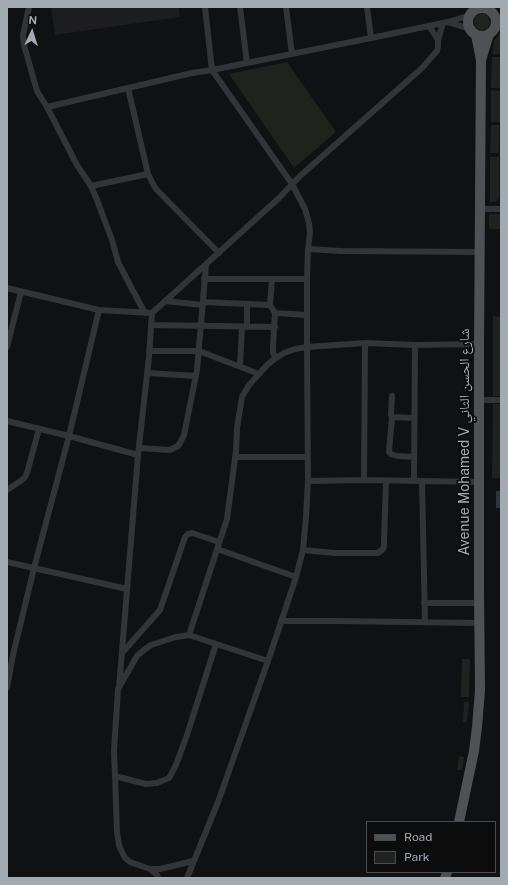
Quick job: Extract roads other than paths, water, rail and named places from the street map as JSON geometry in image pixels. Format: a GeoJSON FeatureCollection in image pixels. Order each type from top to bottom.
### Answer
{"type":"FeatureCollection","features":[{"type":"Feature","properties":{"kind":"main road"},"geometry":{"type":"LineString","coordinates":[[483,9],[494,13],[496,24],[494,31],[485,36],[473,32],[468,22],[474,11],[483,9]]}},
{"type":"Feature","properties":{"kind":"main road","name":"Avenue Mohamed V شارع الحسن الثاني"},"geometry":{"type":"LineString","coordinates":[[482,60],[494,31]]}},
{"type":"Feature","properties":{"kind":"main road","name":"Avenue Mohamed V شارع الحسن الثاني"},"geometry":{"type":"LineString","coordinates":[[459,821],[472,765],[478,727],[480,690],[479,344],[482,60],[473,32]]}},
{"type":"Feature","properties":{"kind":"street"},"geometry":{"type":"LineString","coordinates":[[29,7],[23,35],[24,45],[37,92],[98,200],[118,262],[145,313]]}},
{"type":"Feature","properties":{"kind":"street"},"geometry":{"type":"LineString","coordinates":[[187,878],[218,802],[296,577],[303,550],[308,481],[307,279],[310,232],[309,223],[305,209],[292,184],[212,70],[205,7]]}},
{"type":"Feature","properties":{"kind":"street"},"geometry":{"type":"LineString","coordinates":[[240,7],[247,63]]}},
{"type":"Feature","properties":{"kind":"street"},"geometry":{"type":"LineString","coordinates":[[286,7],[292,54]]}},
{"type":"Feature","properties":{"kind":"street"},"geometry":{"type":"LineString","coordinates":[[367,7],[371,38]]}},
{"type":"Feature","properties":{"kind":"street"},"geometry":{"type":"LineString","coordinates":[[47,108],[192,73],[429,26],[445,22],[474,11]]}},
{"type":"Feature","properties":{"kind":"street"},"geometry":{"type":"LineString","coordinates":[[445,22],[473,32]]}},
{"type":"Feature","properties":{"kind":"street"},"geometry":{"type":"LineString","coordinates":[[7,288],[99,310],[152,313],[279,198],[300,176],[422,68],[437,51],[438,40],[445,22]]}},
{"type":"Feature","properties":{"kind":"street"},"geometry":{"type":"LineString","coordinates":[[429,26],[438,40]]}},
{"type":"Feature","properties":{"kind":"street"},"geometry":{"type":"LineString","coordinates":[[128,88],[148,174],[156,189],[219,253]]}},
{"type":"Feature","properties":{"kind":"street"},"geometry":{"type":"LineString","coordinates":[[91,186],[148,174]]}},
{"type":"Feature","properties":{"kind":"street"},"geometry":{"type":"LineString","coordinates":[[480,209],[501,209]]}},
{"type":"Feature","properties":{"kind":"street"},"geometry":{"type":"LineString","coordinates":[[308,249],[480,252]]}},
{"type":"Feature","properties":{"kind":"street"},"geometry":{"type":"LineString","coordinates":[[7,421],[138,452],[174,449],[180,443],[184,435],[196,376],[206,265]]}},
{"type":"Feature","properties":{"kind":"street"},"geometry":{"type":"LineString","coordinates":[[204,278],[307,279]]}},
{"type":"Feature","properties":{"kind":"street"},"geometry":{"type":"LineString","coordinates":[[272,279],[270,306],[275,313],[273,353],[276,358]]}},
{"type":"Feature","properties":{"kind":"street"},"geometry":{"type":"LineString","coordinates":[[7,347],[21,292]]}},
{"type":"Feature","properties":{"kind":"street"},"geometry":{"type":"LineString","coordinates":[[165,301],[270,306]]}},
{"type":"Feature","properties":{"kind":"street"},"geometry":{"type":"LineString","coordinates":[[240,366],[247,304]]}},
{"type":"Feature","properties":{"kind":"street"},"geometry":{"type":"LineString","coordinates":[[7,688],[34,568],[69,436],[99,310]]}},
{"type":"Feature","properties":{"kind":"street"},"geometry":{"type":"LineString","coordinates":[[152,313],[150,350],[138,452],[118,689],[114,751],[118,832],[119,845],[125,858],[130,862],[150,869],[160,869],[193,861]]}},
{"type":"Feature","properties":{"kind":"street"},"geometry":{"type":"LineString","coordinates":[[275,313],[307,315]]}},
{"type":"Feature","properties":{"kind":"street"},"geometry":{"type":"LineString","coordinates":[[152,325],[275,327]]}},
{"type":"Feature","properties":{"kind":"street"},"geometry":{"type":"LineString","coordinates":[[189,635],[226,519],[242,397],[249,386],[268,364],[276,358],[295,349],[307,347],[365,343],[479,344]]}},
{"type":"Feature","properties":{"kind":"street"},"geometry":{"type":"LineString","coordinates":[[364,480],[365,343]]}},
{"type":"Feature","properties":{"kind":"street"},"geometry":{"type":"LineString","coordinates":[[414,481],[415,344]]}},
{"type":"Feature","properties":{"kind":"street"},"geometry":{"type":"LineString","coordinates":[[150,350],[199,350],[259,374]]}},
{"type":"Feature","properties":{"kind":"street"},"geometry":{"type":"LineString","coordinates":[[147,373],[196,376]]}},
{"type":"Feature","properties":{"kind":"street"},"geometry":{"type":"LineString","coordinates":[[392,396],[389,452],[397,456],[414,457]]}},
{"type":"Feature","properties":{"kind":"street"},"geometry":{"type":"LineString","coordinates":[[479,400],[501,400]]}},
{"type":"Feature","properties":{"kind":"street"},"geometry":{"type":"LineString","coordinates":[[392,417],[414,418]]}},
{"type":"Feature","properties":{"kind":"street"},"geometry":{"type":"LineString","coordinates":[[7,490],[25,477],[39,429]]}},
{"type":"Feature","properties":{"kind":"street"},"geometry":{"type":"LineString","coordinates":[[235,457],[307,456]]}},
{"type":"Feature","properties":{"kind":"street"},"geometry":{"type":"LineString","coordinates":[[308,481],[364,480],[479,482]]}},
{"type":"Feature","properties":{"kind":"street"},"geometry":{"type":"LineString","coordinates":[[303,550],[335,553],[378,553],[382,550],[384,547],[386,481]]}},
{"type":"Feature","properties":{"kind":"street"},"geometry":{"type":"LineString","coordinates":[[422,481],[425,622]]}},
{"type":"Feature","properties":{"kind":"street"},"geometry":{"type":"LineString","coordinates":[[122,654],[160,610],[185,537],[192,533],[219,542]]}},
{"type":"Feature","properties":{"kind":"street"},"geometry":{"type":"LineString","coordinates":[[217,549],[296,577]]}},
{"type":"Feature","properties":{"kind":"street"},"geometry":{"type":"LineString","coordinates":[[7,562],[127,589]]}},
{"type":"Feature","properties":{"kind":"street"},"geometry":{"type":"LineString","coordinates":[[424,602],[479,603]]}},
{"type":"Feature","properties":{"kind":"street"},"geometry":{"type":"LineString","coordinates":[[281,621],[479,623]]}},
{"type":"Feature","properties":{"kind":"street"},"geometry":{"type":"LineString","coordinates":[[118,689],[137,656],[151,645],[176,637],[189,635],[268,660]]}},
{"type":"Feature","properties":{"kind":"street"},"geometry":{"type":"LineString","coordinates":[[115,776],[146,784],[157,783],[169,778],[176,765],[187,735],[216,644]]}},
{"type":"Feature","properties":{"kind":"street"},"geometry":{"type":"LineString","coordinates":[[150,869],[157,875],[158,878]]}}]}
